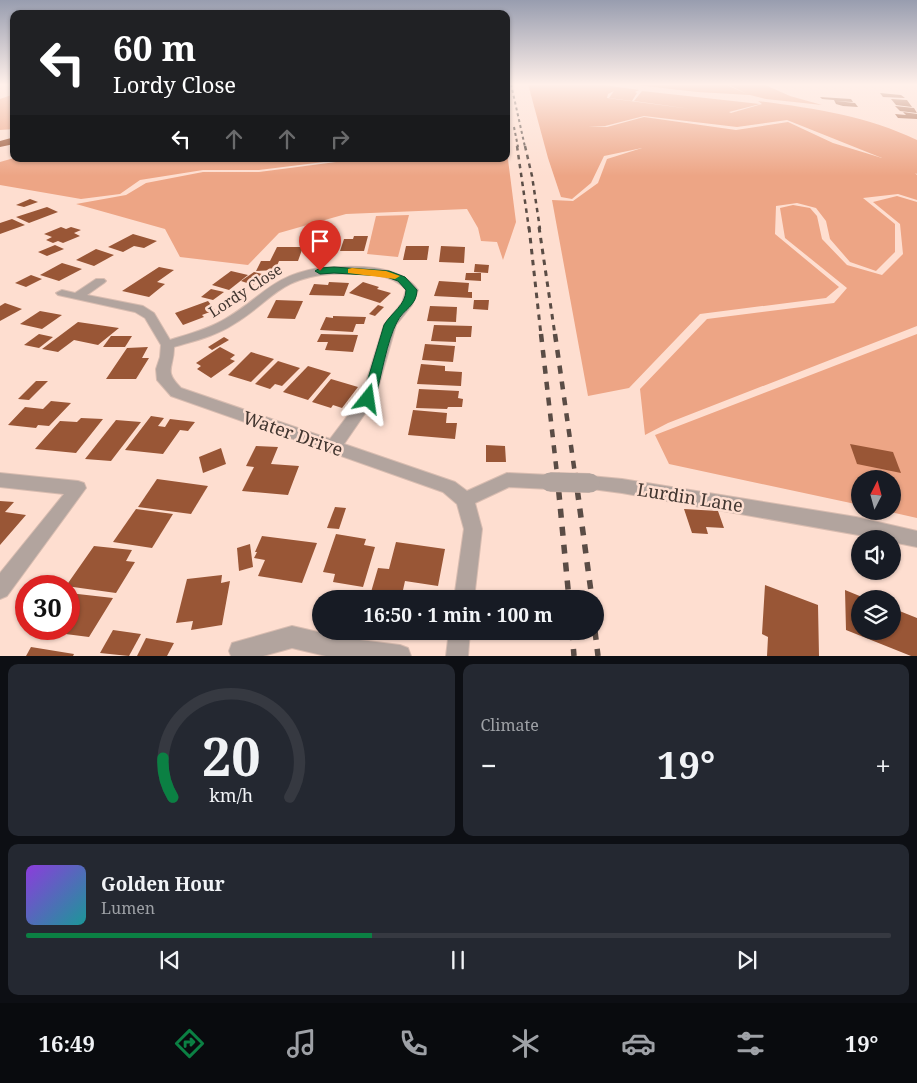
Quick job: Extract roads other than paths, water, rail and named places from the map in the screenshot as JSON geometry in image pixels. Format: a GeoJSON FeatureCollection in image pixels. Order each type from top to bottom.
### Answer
{"type":"FeatureCollection","features":[{"type":"Feature","properties":{"kind":"street","name":"Lordy Close"},"geometry":{"type":"LineString","coordinates":[[167,345],[221,326],[236,318],[275,287],[302,274],[373,267],[402,279],[412,290],[411,297],[408,304],[394,317],[390,325],[368,399],[333,447]]}},
{"type":"Feature","properties":{"kind":"street"},"geometry":{"type":"LineString","coordinates":[[77,297],[100,280]]}},
{"type":"Feature","properties":{"kind":"street"},"geometry":{"type":"LineString","coordinates":[[62,293],[146,312],[167,345]]}},
{"type":"Feature","properties":{"kind":"street","name":"Water Drive"},"geometry":{"type":"LineString","coordinates":[[167,345],[167,357],[163,370],[164,380],[176,392],[333,447],[433,479],[449,486],[465,500]]}},
{"type":"Feature","properties":{"kind":"street"},"geometry":{"type":"LineString","coordinates":[[0,480],[78,488],[0,589]]}},
{"type":"Feature","properties":{"kind":"street","name":"Lurdin Lane"},"geometry":{"type":"LineString","coordinates":[[465,500],[507,480],[590,483],[631,487],[856,525],[917,539]]}},
{"type":"Feature","properties":{"kind":"street"},"geometry":{"type":"LineString","coordinates":[[465,500],[473,530],[465,590]]}},
{"type":"Feature","properties":{"kind":"street"},"geometry":{"type":"LineString","coordinates":[[240,651],[292,637],[344,649],[400,656]]}},
{"type":"Feature","properties":{"kind":"street"},"geometry":{"type":"LineString","coordinates":[[457,656],[459,640]]}},
{"type":"Feature","properties":{"kind":"railway"},"geometry":{"type":"LineString","coordinates":[[518,115],[525,147]]}},
{"type":"Feature","properties":{"kind":"railway"},"geometry":{"type":"LineString","coordinates":[[514,127],[518,147]]}},
{"type":"Feature","properties":{"kind":"railway"},"geometry":{"type":"LineString","coordinates":[[517,146],[529,229]]}},
{"type":"Feature","properties":{"kind":"railway"},"geometry":{"type":"LineString","coordinates":[[525,146],[532,176],[540,229]]}},
{"type":"Feature","properties":{"kind":"railway"},"geometry":{"type":"LineString","coordinates":[[529,227],[541,335]]}},
{"type":"Feature","properties":{"kind":"railway"},"geometry":{"type":"LineString","coordinates":[[539,227],[555,335]]}},
{"type":"Feature","properties":{"kind":"railway"},"geometry":{"type":"LineString","coordinates":[[541,334],[557,474]]}},
{"type":"Feature","properties":{"kind":"railway"},"geometry":{"type":"LineString","coordinates":[[555,334],[575,474]]}},
{"type":"Feature","properties":{"kind":"railway"},"geometry":{"type":"LineString","coordinates":[[557,473],[568,590]]}},
{"type":"Feature","properties":{"kind":"railway"},"geometry":{"type":"LineString","coordinates":[[575,473],[591,590]]}},
{"type":"Feature","properties":{"kind":"railway"},"geometry":{"type":"LineString","coordinates":[[573,640],[574,656]]}},
{"type":"Feature","properties":{"kind":"railway"},"geometry":{"type":"LineString","coordinates":[[596,640],[598,656]]}}]}
